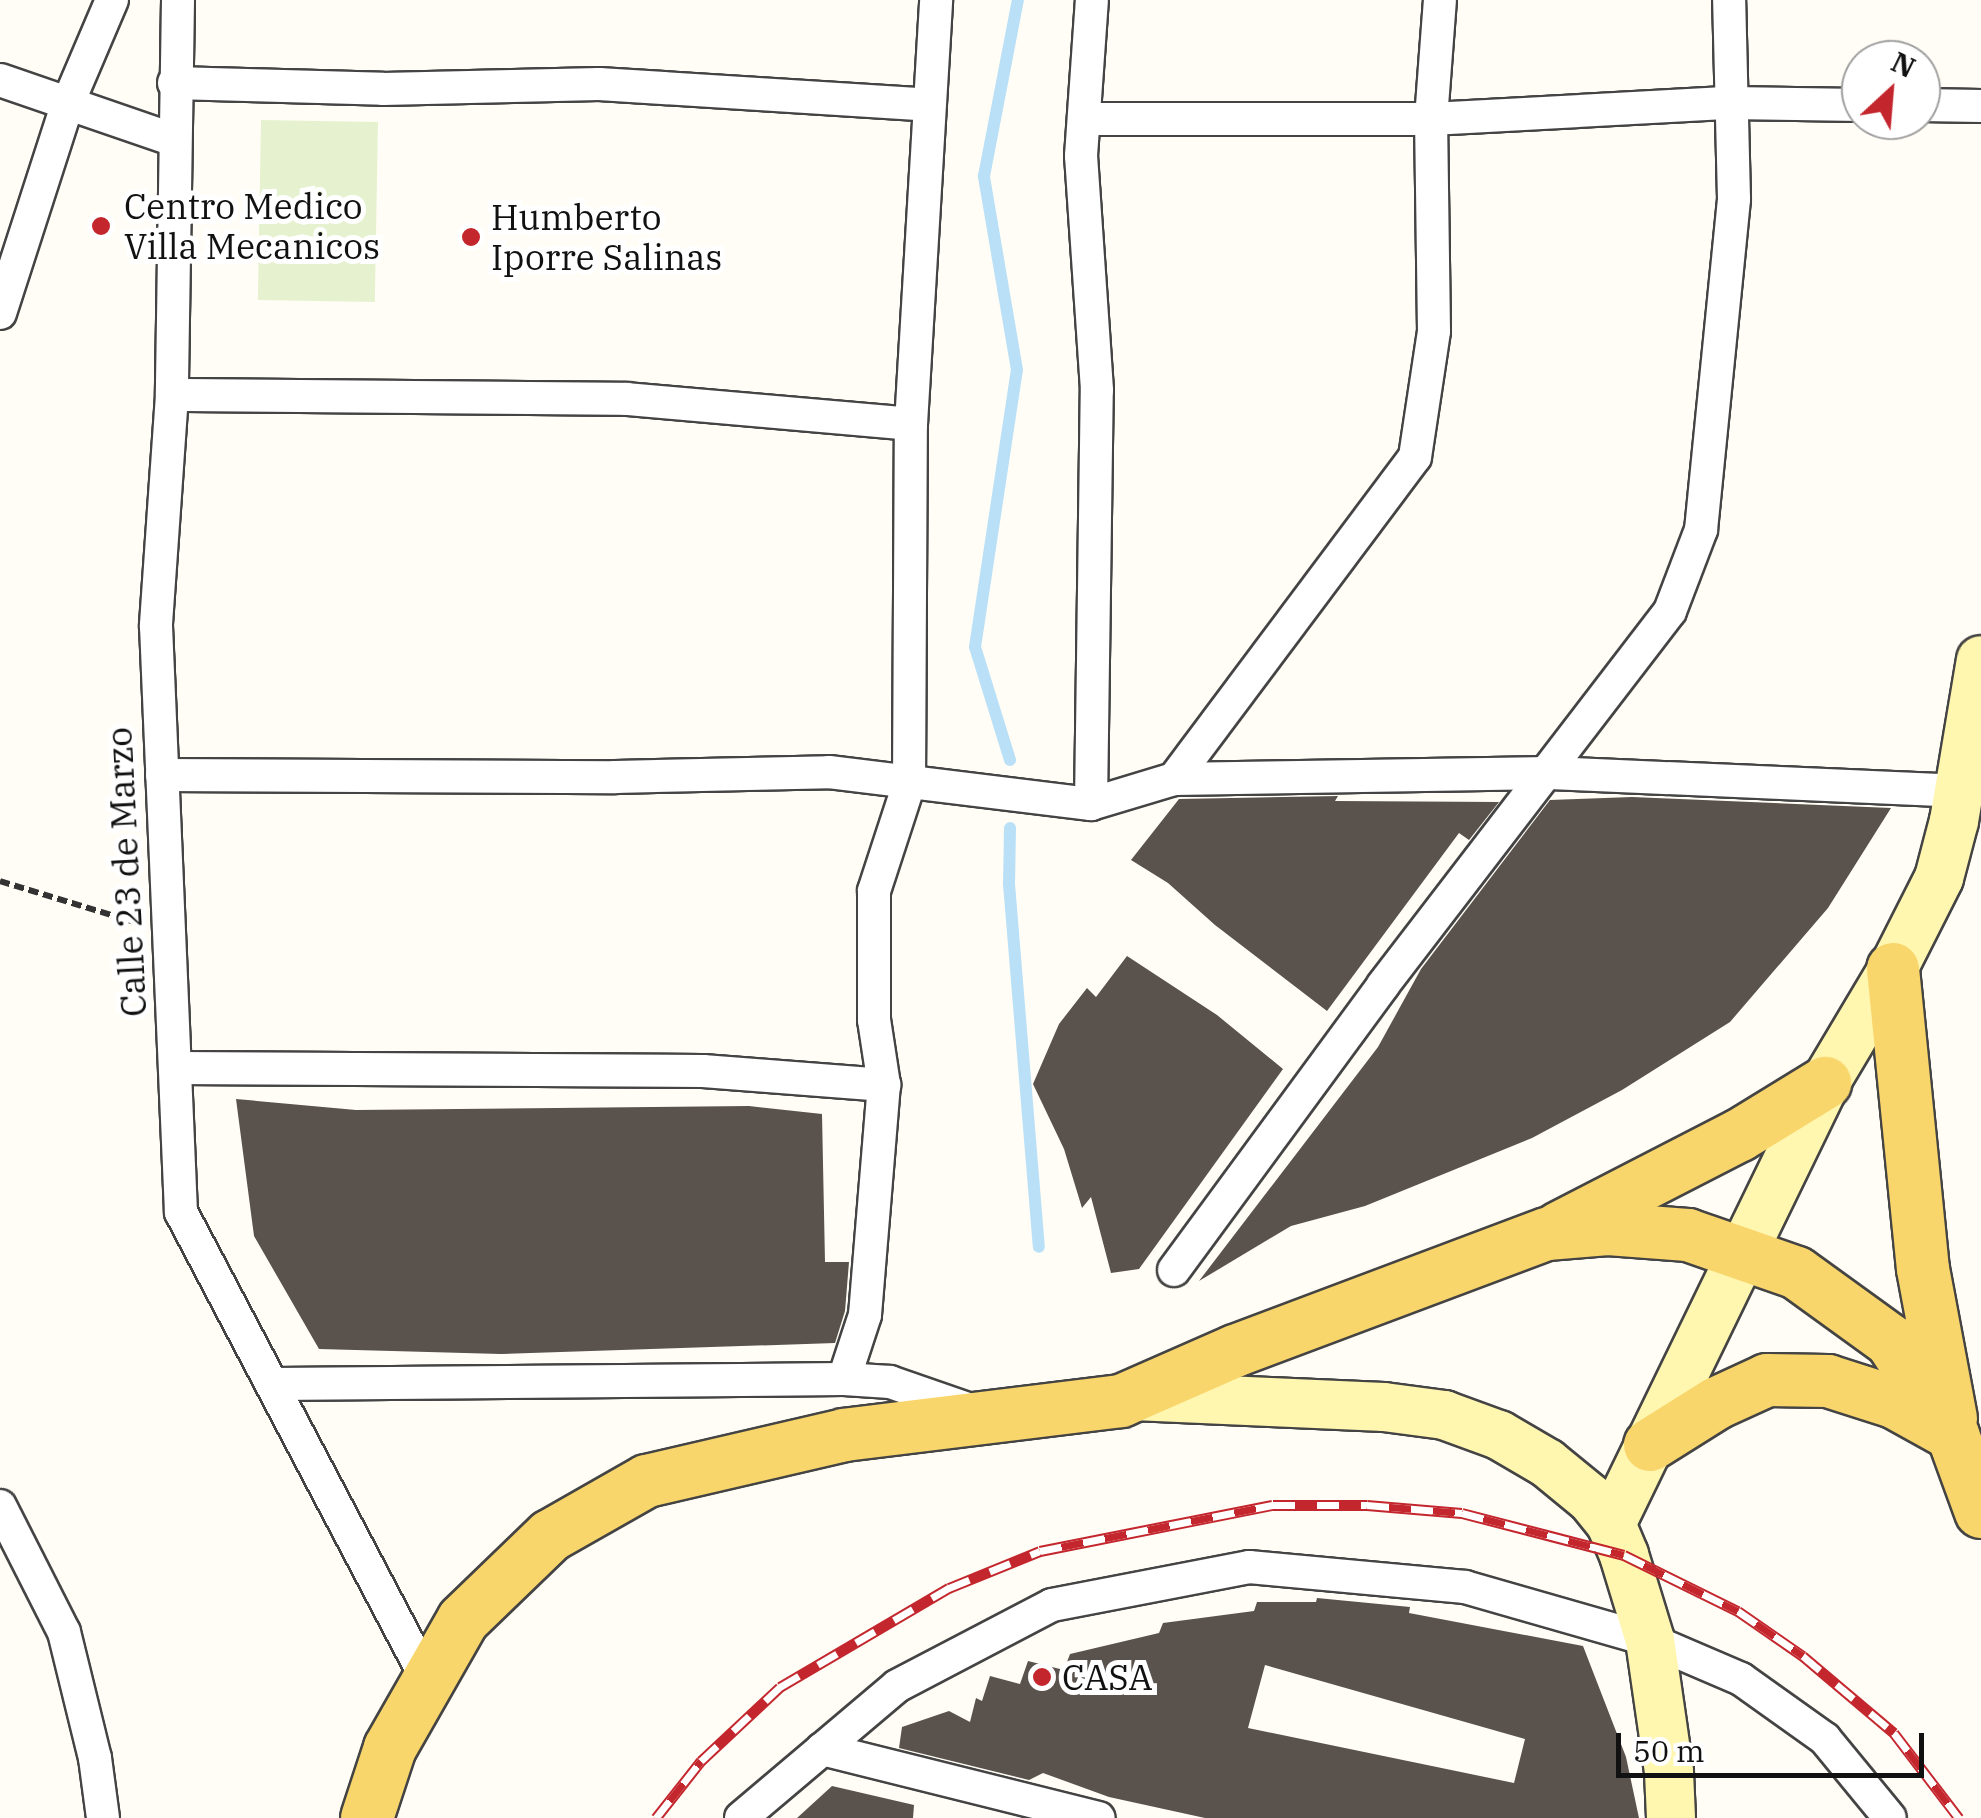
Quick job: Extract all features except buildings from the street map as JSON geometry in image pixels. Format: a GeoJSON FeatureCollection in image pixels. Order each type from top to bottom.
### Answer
{"type":"FeatureCollection","features":[{"type":"Feature","properties":{"kind":"main road"},"geometry":{"type":"LineString","coordinates":[[1611,1524],[1825,1083],[1894,969],[1938,878],[1964,812],[1981,660]]}},
{"type":"Feature","properties":{"kind":"main road"},"geometry":{"type":"LineString","coordinates":[[1894,969],[1918,1232],[1953,1434],[1981,1512]]}},
{"type":"Feature","properties":{"kind":"main road"},"geometry":{"type":"LineString","coordinates":[[1121,1400],[1235,1351],[1548,1234],[1740,1135],[1825,1083]]}},
{"type":"Feature","properties":{"kind":"main road"},"geometry":{"type":"LineString","coordinates":[[1548,1234],[1608,1230],[1688,1235],[1741,1250],[1797,1273],[1891,1341],[1953,1434]]}},
{"type":"Feature","properties":{"kind":"main road"},"geometry":{"type":"LineString","coordinates":[[1650,1445],[1718,1403],[1767,1380],[1828,1381],[1894,1402],[1953,1434]]}},
{"type":"Feature","properties":{"kind":"main road"},"geometry":{"type":"LineString","coordinates":[[367,1818],[390,1748],[463,1620],[550,1536],[647,1481],[844,1436],[1121,1400],[1143,1393],[1384,1407],[1444,1415],[1499,1435],[1547,1463],[1590,1499],[1611,1524],[1650,1640],[1670,1772],[1670,1818]]}},
{"type":"Feature","properties":{"kind":"street"},"geometry":{"type":"LineString","coordinates":[[0,313],[68,103],[112,0]]}},
{"type":"Feature","properties":{"kind":"street","name":"Calle 23 de Marzo"},"geometry":{"type":"LineString","coordinates":[[178,0],[172,395],[156,626],[181,1212],[276,1384],[428,1680]]}},
{"type":"Feature","properties":{"kind":"street"},"geometry":{"type":"LineString","coordinates":[[844,1379],[865,1315],[884,1084],[874,1020],[874,891],[909,784],[911,424],[936,0]]}},
{"type":"Feature","properties":{"kind":"street"},"geometry":{"type":"LineString","coordinates":[[1091,804],[1097,390],[1081,156],[1092,0]]}},
{"type":"Feature","properties":{"kind":"street"},"geometry":{"type":"LineString","coordinates":[[1174,779],[1415,458],[1434,331],[1431,119],[1440,0]]}},
{"type":"Feature","properties":{"kind":"street"},"geometry":{"type":"LineString","coordinates":[[1174,1270],[1372,1000],[1670,612],[1702,530],[1734,198],[1729,0]]}},
{"type":"Feature","properties":{"kind":"street"},"geometry":{"type":"LineString","coordinates":[[0,80],[174,140]]}},
{"type":"Feature","properties":{"kind":"street"},"geometry":{"type":"LineString","coordinates":[[174,82],[383,89],[598,84],[929,105]]}},
{"type":"Feature","properties":{"kind":"street"},"geometry":{"type":"LineString","coordinates":[[1084,118],[1431,119],[1730,103],[1841,104]]}},
{"type":"Feature","properties":{"kind":"street"},"geometry":{"type":"LineString","coordinates":[[1941,105],[1981,106]]}},
{"type":"Feature","properties":{"kind":"street"},"geometry":{"type":"LineString","coordinates":[[172,395],[627,399],[911,424]]}},
{"type":"Feature","properties":{"kind":"street"},"geometry":{"type":"LineString","coordinates":[[162,775],[615,778],[829,772],[1091,804],[1174,779],[1550,773],[1964,812]]}},
{"type":"Feature","properties":{"kind":"street"},"geometry":{"type":"LineString","coordinates":[[175,1068],[703,1072],[884,1084]]}},
{"type":"Feature","properties":{"kind":"street"},"geometry":{"type":"LineString","coordinates":[[276,1384],[844,1379],[890,1382],[985,1415]]}},
{"type":"Feature","properties":{"kind":"street"},"geometry":{"type":"LineString","coordinates":[[0,1506],[64,1632],[95,1758],[103,1818]]}},
{"type":"Feature","properties":{"kind":"street"},"geometry":{"type":"LineString","coordinates":[[741,1818],[897,1686],[1052,1605],[1250,1567],[1465,1587],[1650,1640],[1741,1679],[1825,1739],[1890,1818]]}},
{"type":"Feature","properties":{"kind":"street"},"geometry":{"type":"LineString","coordinates":[[822,1748],[1099,1818]]}},
{"type":"Feature","properties":{"kind":"path"},"geometry":{"type":"LineString","coordinates":[[0,881],[169,932]]}},
{"type":"Feature","properties":{"kind":"green space"},"geometry":{"type":"Polygon","coordinates":[[[261,120],[378,122],[375,302],[258,300],[261,120]]]}},
{"type":"Feature","properties":{"kind":"waterway"},"geometry":{"type":"LineString","coordinates":[[1010,760],[975,647],[1017,370],[984,176],[1018,0]]}},
{"type":"Feature","properties":{"kind":"waterway"},"geometry":{"type":"LineString","coordinates":[[1010,828],[1009,884],[1039,1247]]}},
{"type":"Feature","properties":{"kind":"railway"},"geometry":{"type":"LineString","coordinates":[[656,1818],[701,1761],[780,1687],[949,1588],[1040,1551],[1273,1505],[1367,1505],[1462,1513],[1624,1555],[1738,1611],[1803,1656],[1894,1733],[1959,1818]]}},
{"type":"Feature","properties":{"kind":"place","name":"Centro Medico Villa Mecanicos"},"geometry":{"type":"Point","coordinates":[101,226]}},
{"type":"Feature","properties":{"kind":"place","name":"Humberto Iporre Salinas"},"geometry":{"type":"Point","coordinates":[471,237]}},
{"type":"Feature","properties":{"kind":"place","name":"CASA"},"geometry":{"type":"Point","coordinates":[1042,1677]}}]}
